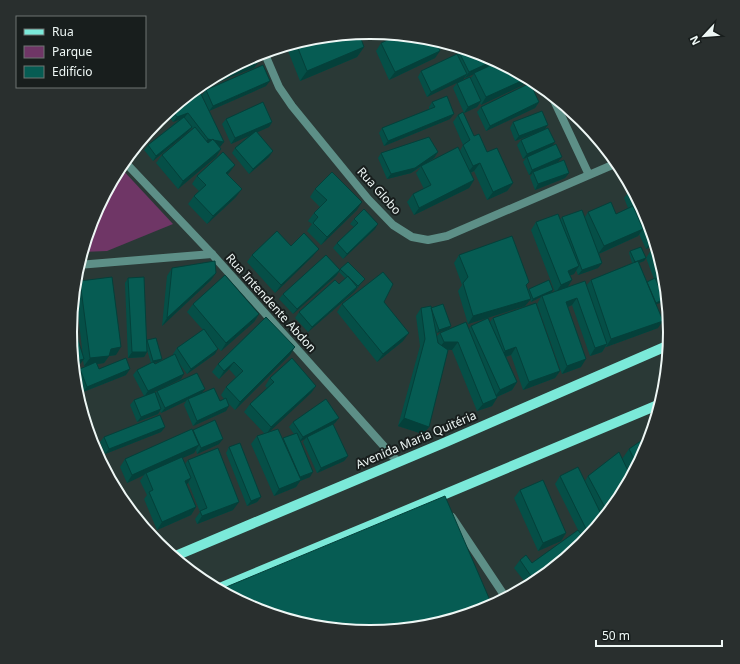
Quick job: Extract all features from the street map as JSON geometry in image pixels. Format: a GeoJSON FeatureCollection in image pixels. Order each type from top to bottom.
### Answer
{"type":"FeatureCollection","features":[{"type":"Feature","properties":{"kind":"main road","name":"Avenida Maria Quitéria"},"geometry":{"type":"LineString","coordinates":[[180,554],[453,439],[662,348]]}},
{"type":"Feature","properties":{"kind":"main road"},"geometry":{"type":"LineString","coordinates":[[224,586],[443,504],[484,477],[653,407]]}},
{"type":"Feature","properties":{"kind":"street","name":"Rua Globo"},"geometry":{"type":"LineString","coordinates":[[267,58],[280,87],[292,106],[368,199],[393,225],[412,237],[428,240],[447,236],[611,166]]}},
{"type":"Feature","properties":{"kind":"street"},"geometry":{"type":"LineString","coordinates":[[556,106],[589,175]]}},
{"type":"Feature","properties":{"kind":"street","name":"Rua Intendente Abdon"},"geometry":{"type":"LineString","coordinates":[[129,166],[212,254],[398,462]]}},
{"type":"Feature","properties":{"kind":"street"},"geometry":{"type":"LineString","coordinates":[[85,264],[212,254]]}},
{"type":"Feature","properties":{"kind":"street"},"geometry":{"type":"LineString","coordinates":[[443,504],[503,593]]}},
{"type":"Feature","properties":{"kind":"green space"},"geometry":{"type":"Polygon","coordinates":[[[124,172],[173,224],[107,251],[88,252],[107,202],[124,172]]]}},
{"type":"Feature","properties":{"kind":"building"},"geometry":{"type":"Polygon","coordinates":[[[361,39],[364,47],[307,71],[298,48],[332,42],[361,39]]]}},
{"type":"Feature","properties":{"kind":"building"},"geometry":{"type":"Polygon","coordinates":[[[388,40],[408,42],[438,47],[440,51],[395,72],[381,43],[388,40]]]}},
{"type":"Feature","properties":{"kind":"building"},"geometry":{"type":"Polygon","coordinates":[[[457,54],[467,74],[431,92],[421,71],[457,54]]]}},
{"type":"Feature","properties":{"kind":"building"},"geometry":{"type":"Polygon","coordinates":[[[460,54],[488,63],[469,72],[460,54]]]}},
{"type":"Feature","properties":{"kind":"building"},"geometry":{"type":"Polygon","coordinates":[[[263,65],[270,81],[213,106],[206,90],[263,65]]]}},
{"type":"Feature","properties":{"kind":"building"},"geometry":{"type":"Polygon","coordinates":[[[491,65],[521,81],[486,97],[474,73],[491,65]]]}},
{"type":"Feature","properties":{"kind":"building"},"geometry":{"type":"Polygon","coordinates":[[[470,77],[481,101],[468,107],[457,83],[470,77]]]}},
{"type":"Feature","properties":{"kind":"building"},"geometry":{"type":"Polygon","coordinates":[[[527,84],[532,87],[539,102],[490,126],[481,107],[527,84]]]}},
{"type":"Feature","properties":{"kind":"building"},"geometry":{"type":"Polygon","coordinates":[[[201,93],[224,142],[208,139],[188,113],[177,117],[175,114],[201,93]]]}},
{"type":"Feature","properties":{"kind":"building"},"geometry":{"type":"Polygon","coordinates":[[[447,96],[454,114],[388,141],[382,128],[435,107],[432,102],[447,96]]]}},
{"type":"Feature","properties":{"kind":"building"},"geometry":{"type":"Polygon","coordinates":[[[263,102],[272,122],[235,138],[226,119],[263,102]]]}},
{"type":"Feature","properties":{"kind":"building"},"geometry":{"type":"Polygon","coordinates":[[[542,111],[548,125],[519,136],[513,122],[542,111]]]}},
{"type":"Feature","properties":{"kind":"building"},"geometry":{"type":"Polygon","coordinates":[[[463,112],[474,136],[479,134],[487,152],[497,148],[513,183],[493,192],[480,163],[473,166],[463,145],[470,140],[458,115],[463,112]]]}},
{"type":"Feature","properties":{"kind":"building"},"geometry":{"type":"Polygon","coordinates":[[[184,117],[192,127],[156,156],[148,145],[184,117]]]}},
{"type":"Feature","properties":{"kind":"building"},"geometry":{"type":"Polygon","coordinates":[[[195,127],[208,143],[213,139],[221,149],[183,181],[162,155],[195,127]]]}},
{"type":"Feature","properties":{"kind":"building"},"geometry":{"type":"Polygon","coordinates":[[[548,128],[555,142],[527,154],[521,140],[548,128]]]}},
{"type":"Feature","properties":{"kind":"building"},"geometry":{"type":"Polygon","coordinates":[[[256,131],[273,151],[253,169],[235,148],[256,131]]]}},
{"type":"Feature","properties":{"kind":"building"},"geometry":{"type":"Polygon","coordinates":[[[429,137],[438,152],[415,168],[391,174],[381,153],[429,137]]]}},
{"type":"Feature","properties":{"kind":"building"},"geometry":{"type":"Polygon","coordinates":[[[556,144],[562,157],[532,170],[527,157],[556,144]]]}},
{"type":"Feature","properties":{"kind":"building"},"geometry":{"type":"Polygon","coordinates":[[[458,147],[474,180],[419,208],[413,194],[431,185],[421,166],[458,147]]]}},
{"type":"Feature","properties":{"kind":"building"},"geometry":{"type":"Polygon","coordinates":[[[223,152],[235,165],[226,173],[242,189],[213,216],[194,196],[206,185],[197,176],[223,152]]]}},
{"type":"Feature","properties":{"kind":"building"},"geometry":{"type":"Polygon","coordinates":[[[564,160],[569,173],[538,184],[533,172],[564,160]]]}},
{"type":"Feature","properties":{"kind":"building"},"geometry":{"type":"Polygon","coordinates":[[[332,172],[362,202],[327,237],[313,223],[318,217],[314,213],[327,200],[315,189],[332,172]]]}},
{"type":"Feature","properties":{"kind":"building"},"geometry":{"type":"Polygon","coordinates":[[[611,202],[616,214],[633,206],[643,229],[604,246],[588,212],[611,202]]]}},
{"type":"Feature","properties":{"kind":"building"},"geometry":{"type":"Polygon","coordinates":[[[364,209],[378,224],[347,254],[337,243],[358,223],[354,219],[364,209]]]}},
{"type":"Feature","properties":{"kind":"building"},"geometry":{"type":"Polygon","coordinates":[[[582,210],[602,263],[582,270],[562,217],[582,210]]]}},
{"type":"Feature","properties":{"kind":"building"},"geometry":{"type":"Polygon","coordinates":[[[558,214],[579,266],[568,271],[572,280],[561,285],[536,222],[558,214]]]}},
{"type":"Feature","properties":{"kind":"building"},"geometry":{"type":"Polygon","coordinates":[[[277,231],[291,246],[304,233],[319,249],[281,285],[252,255],[277,231]]]}},
{"type":"Feature","properties":{"kind":"building"},"geometry":{"type":"Polygon","coordinates":[[[512,236],[529,282],[526,285],[531,299],[473,316],[463,283],[468,277],[459,255],[512,236]]]}},
{"type":"Feature","properties":{"kind":"building"},"geometry":{"type":"Polygon","coordinates":[[[641,247],[646,258],[635,262],[630,251],[641,247]]]}},
{"type":"Feature","properties":{"kind":"building"},"geometry":{"type":"Polygon","coordinates":[[[326,255],[340,270],[297,309],[283,294],[326,255]]]}},
{"type":"Feature","properties":{"kind":"building"},"geometry":{"type":"Polygon","coordinates":[[[215,261],[216,273],[167,318],[172,268],[215,261]]]}},
{"type":"Feature","properties":{"kind":"building"},"geometry":{"type":"Polygon","coordinates":[[[638,261],[662,321],[611,339],[591,280],[638,261]]]}},
{"type":"Feature","properties":{"kind":"building"},"geometry":{"type":"Polygon","coordinates":[[[348,262],[365,279],[358,286],[340,269],[348,262]]]}},
{"type":"Feature","properties":{"kind":"building"},"geometry":{"type":"Polygon","coordinates":[[[383,272],[393,284],[384,302],[409,333],[383,354],[342,304],[383,272]]]}},
{"type":"Feature","properties":{"kind":"building"},"geometry":{"type":"Polygon","coordinates":[[[225,275],[259,314],[226,343],[193,304],[225,275]]]}},
{"type":"Feature","properties":{"kind":"building"},"geometry":{"type":"Polygon","coordinates":[[[348,276],[357,287],[312,327],[299,312],[335,280],[339,284],[348,276]]]}},
{"type":"Feature","properties":{"kind":"building"},"geometry":{"type":"Polygon","coordinates":[[[112,277],[121,347],[111,349],[109,356],[90,358],[81,288],[82,281],[112,277]]]}},
{"type":"Feature","properties":{"kind":"building"},"geometry":{"type":"Polygon","coordinates":[[[144,277],[147,352],[132,352],[128,278],[144,277]]]}},
{"type":"Feature","properties":{"kind":"building"},"geometry":{"type":"Polygon","coordinates":[[[655,278],[659,287],[661,301],[656,303],[647,282],[655,278]]]}},
{"type":"Feature","properties":{"kind":"building"},"geometry":{"type":"Polygon","coordinates":[[[549,280],[553,290],[533,299],[529,289],[549,280]]]}},
{"type":"Feature","properties":{"kind":"building"},"geometry":{"type":"Polygon","coordinates":[[[585,281],[607,344],[595,348],[577,298],[566,302],[586,359],[567,366],[542,296],[585,281]]]}},
{"type":"Feature","properties":{"kind":"building"},"geometry":{"type":"Polygon","coordinates":[[[536,303],[560,371],[529,382],[516,347],[505,351],[493,318],[536,303]]]}},
{"type":"Feature","properties":{"kind":"building"},"geometry":{"type":"Polygon","coordinates":[[[443,304],[451,326],[439,330],[431,308],[443,304]]]}},
{"type":"Feature","properties":{"kind":"building"},"geometry":{"type":"Polygon","coordinates":[[[431,306],[438,343],[448,350],[429,427],[404,418],[425,339],[421,308],[431,306]]]}},
{"type":"Feature","properties":{"kind":"building"},"geometry":{"type":"Polygon","coordinates":[[[266,317],[295,347],[240,402],[226,387],[243,371],[234,362],[224,371],[218,364],[266,317]]]}},
{"type":"Feature","properties":{"kind":"building"},"geometry":{"type":"Polygon","coordinates":[[[488,318],[517,382],[500,390],[471,326],[488,318]]]}},
{"type":"Feature","properties":{"kind":"building"},"geometry":{"type":"Polygon","coordinates":[[[466,322],[497,398],[483,404],[458,342],[444,342],[440,333],[466,322]]]}},
{"type":"Feature","properties":{"kind":"building"},"geometry":{"type":"Polygon","coordinates":[[[204,329],[218,349],[191,369],[177,348],[204,329]]]}},
{"type":"Feature","properties":{"kind":"building"},"geometry":{"type":"Polygon","coordinates":[[[77,337],[84,359],[79,360],[77,337]]]}},
{"type":"Feature","properties":{"kind":"building"},"geometry":{"type":"Polygon","coordinates":[[[156,338],[162,359],[153,361],[147,340],[156,338]]]}},
{"type":"Feature","properties":{"kind":"building"},"geometry":{"type":"Polygon","coordinates":[[[175,354],[184,374],[148,391],[137,370],[153,362],[155,364],[175,354]]]}},
{"type":"Feature","properties":{"kind":"building"},"geometry":{"type":"Polygon","coordinates":[[[126,358],[130,369],[87,387],[80,369],[96,362],[99,369],[126,358]]]}},
{"type":"Feature","properties":{"kind":"building"},"geometry":{"type":"Polygon","coordinates":[[[292,358],[316,386],[271,427],[250,404],[274,382],[270,378],[292,358]]]}},
{"type":"Feature","properties":{"kind":"building"},"geometry":{"type":"Polygon","coordinates":[[[197,373],[205,389],[165,408],[157,391],[197,373]]]}},
{"type":"Feature","properties":{"kind":"building"},"geometry":{"type":"Polygon","coordinates":[[[214,388],[220,401],[226,398],[229,406],[197,421],[188,399],[214,388]]]}},
{"type":"Feature","properties":{"kind":"building"},"geometry":{"type":"Polygon","coordinates":[[[155,392],[161,409],[141,417],[134,400],[155,392]]]}},
{"type":"Feature","properties":{"kind":"building"},"geometry":{"type":"Polygon","coordinates":[[[326,399],[339,418],[303,437],[293,422],[326,399]]]}},
{"type":"Feature","properties":{"kind":"building"},"geometry":{"type":"Polygon","coordinates":[[[160,415],[165,427],[109,449],[104,437],[160,415]]]}},
{"type":"Feature","properties":{"kind":"building"},"geometry":{"type":"Polygon","coordinates":[[[215,420],[223,439],[201,448],[193,430],[215,420]]]}},
{"type":"Feature","properties":{"kind":"building"},"geometry":{"type":"Polygon","coordinates":[[[333,424],[348,456],[321,468],[307,437],[333,424]]]}},
{"type":"Feature","properties":{"kind":"building"},"geometry":{"type":"Polygon","coordinates":[[[192,429],[199,445],[132,475],[125,459],[192,429]]]}},
{"type":"Feature","properties":{"kind":"building"},"geometry":{"type":"Polygon","coordinates":[[[278,429],[301,480],[279,489],[257,436],[278,429]]]}},
{"type":"Feature","properties":{"kind":"building"},"geometry":{"type":"Polygon","coordinates":[[[297,433],[313,472],[300,477],[283,438],[297,433]]]}},
{"type":"Feature","properties":{"kind":"building"},"geometry":{"type":"Polygon","coordinates":[[[642,440],[634,459],[629,449],[642,440]]]}},
{"type":"Feature","properties":{"kind":"building"},"geometry":{"type":"Polygon","coordinates":[[[240,443],[261,497],[251,501],[229,447],[240,443]]]}},
{"type":"Feature","properties":{"kind":"building"},"geometry":{"type":"Polygon","coordinates":[[[218,448],[239,502],[202,516],[200,511],[207,508],[188,460],[218,448]]]}},
{"type":"Feature","properties":{"kind":"building"},"geometry":{"type":"Polygon","coordinates":[[[619,452],[628,471],[614,495],[605,507],[588,476],[619,452]]]}},
{"type":"Feature","properties":{"kind":"building"},"geometry":{"type":"Polygon","coordinates":[[[182,457],[191,478],[185,481],[196,507],[162,522],[149,492],[153,490],[146,473],[182,457]]]}},
{"type":"Feature","properties":{"kind":"building"},"geometry":{"type":"Polygon","coordinates":[[[578,467],[600,512],[586,529],[560,476],[578,467]]]}},
{"type":"Feature","properties":{"kind":"building"},"geometry":{"type":"Polygon","coordinates":[[[543,480],[566,533],[543,543],[520,490],[543,480]]]}},
{"type":"Feature","properties":{"kind":"building"},"geometry":{"type":"Polygon","coordinates":[[[445,496],[490,600],[446,615],[408,622],[370,625],[332,622],[294,615],[258,603],[225,587],[445,496]]]}},
{"type":"Feature","properties":{"kind":"building"},"geometry":{"type":"Polygon","coordinates":[[[578,530],[581,535],[563,552],[532,577],[520,560],[526,555],[532,563],[578,530]]]}}]}
